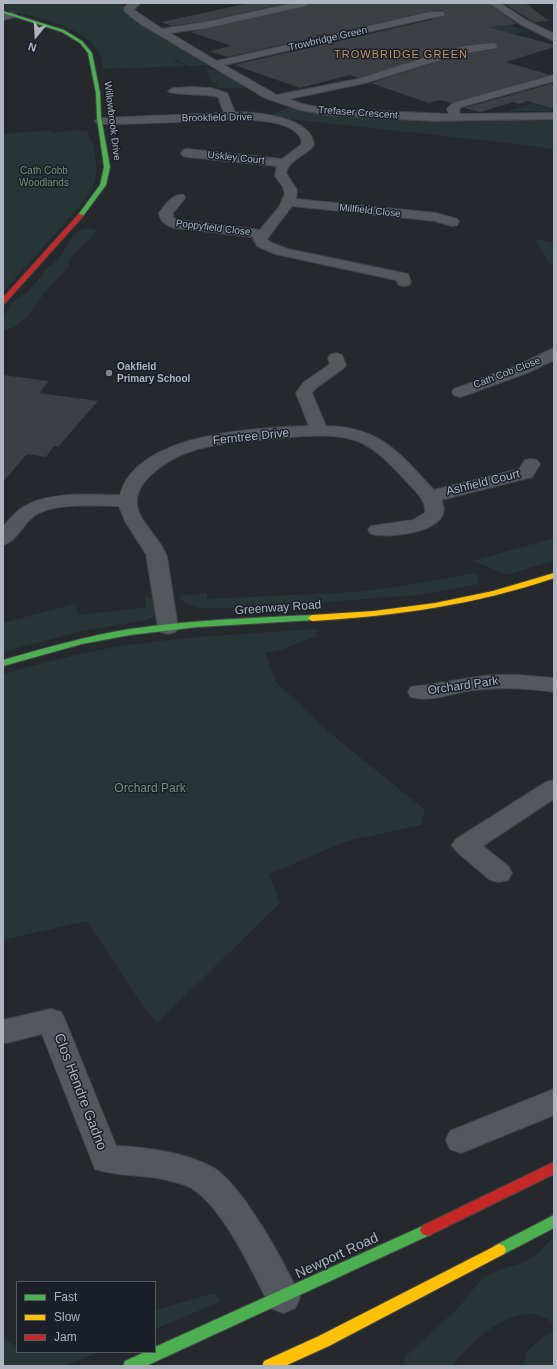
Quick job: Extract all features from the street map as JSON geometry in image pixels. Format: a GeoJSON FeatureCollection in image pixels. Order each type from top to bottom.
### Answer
{"type":"FeatureCollection","features":[{"type":"Feature","properties":{"kind":"street","name":"Trefaser Crescent"},"geometry":{"type":"LineString","coordinates":[[135,3],[128,8],[131,15],[276,99],[300,107],[328,112],[455,118],[554,116]]}},
{"type":"Feature","properties":{"kind":"street"},"geometry":{"type":"LineString","coordinates":[[160,32],[206,25],[305,3]]}},
{"type":"Feature","properties":{"kind":"street"},"geometry":{"type":"LineString","coordinates":[[494,3],[523,22],[554,38]]}},
{"type":"Feature","properties":{"kind":"street","name":"Trowbridge Green"},"geometry":{"type":"LineString","coordinates":[[216,64],[430,14],[440,14]]}},
{"type":"Feature","properties":{"kind":"street","name":"Willowbrook Drive"},"geometry":{"type":"LineString","coordinates":[[3,302],[89,206],[106,176],[106,155],[91,56],[86,48],[76,38],[63,31],[6,15]]}},
{"type":"Feature","properties":{"kind":"street"},"geometry":{"type":"LineString","coordinates":[[276,99],[359,82],[476,46],[492,46]]}},
{"type":"Feature","properties":{"kind":"street"},"geometry":{"type":"LineString","coordinates":[[455,118],[452,109],[457,105],[554,78]]}},
{"type":"Feature","properties":{"kind":"street"},"geometry":{"type":"LineString","coordinates":[[173,91],[205,90],[223,95],[231,116]]}},
{"type":"Feature","properties":{"kind":"street","name":"Brookfield Drive"},"geometry":{"type":"LineString","coordinates":[[101,121],[231,116],[271,119],[294,126],[304,132],[309,141],[308,145],[302,152],[285,163]]}},
{"type":"Feature","properties":{"kind":"street","name":"Uskley Court"},"geometry":{"type":"LineString","coordinates":[[187,153],[285,163]]}},
{"type":"Feature","properties":{"kind":"street"},"geometry":{"type":"LineString","coordinates":[[285,163],[281,168],[280,173],[290,187],[291,193],[288,202],[260,239],[262,243],[268,247],[379,273],[403,277],[404,282]]}},
{"type":"Feature","properties":{"kind":"street","name":"Poppyfield Close"},"geometry":{"type":"LineString","coordinates":[[179,198],[166,213],[166,217],[169,222],[263,234]]}},
{"type":"Feature","properties":{"kind":"street","name":"Millfield Close"},"geometry":{"type":"LineString","coordinates":[[288,202],[436,217],[452,222]]}},
{"type":"Feature","properties":{"kind":"street","name":"Cath Cob Close"},"geometry":{"type":"LineString","coordinates":[[460,392],[477,384],[542,361],[554,354]]}},
{"type":"Feature","properties":{"kind":"street"},"geometry":{"type":"LineString","coordinates":[[318,430],[304,393],[310,385],[338,365],[336,358]]}},
{"type":"Feature","properties":{"kind":"street","name":"Ferntree Drive"},"geometry":{"type":"LineString","coordinates":[[128,500],[130,492],[138,479],[148,469],[162,458],[191,445],[211,440],[242,436],[318,430],[353,434],[368,439],[379,445],[430,497]]}},
{"type":"Feature","properties":{"kind":"street","name":"Ashfield Court"},"geometry":{"type":"LineString","coordinates":[[430,497],[526,473],[532,464]]}},
{"type":"Feature","properties":{"kind":"street"},"geometry":{"type":"LineString","coordinates":[[378,530],[406,528],[422,524],[433,517],[436,509],[435,503],[430,497]]}},
{"type":"Feature","properties":{"kind":"street"},"geometry":{"type":"LineString","coordinates":[[3,539],[15,524],[29,512],[40,506],[69,502],[128,500],[130,511],[157,556],[168,628]]}},
{"type":"Feature","properties":{"kind":"street","name":"Greenway Road"},"geometry":{"type":"LineString","coordinates":[[3,664],[82,642],[110,636],[168,628],[366,614],[439,607],[474,601],[509,592],[554,575]]}},
{"type":"Feature","properties":{"kind":"street","name":"Orchard Park"},"geometry":{"type":"LineString","coordinates":[[419,692],[426,693],[459,685],[490,681],[512,680],[554,685]]}},
{"type":"Feature","properties":{"kind":"street"},"geometry":{"type":"LineString","coordinates":[[499,873],[465,844],[554,788]]}},
{"type":"Feature","properties":{"kind":"street","name":"Clos Hendre Gadno"},"geometry":{"type":"LineString","coordinates":[[6,1031],[51,1020],[106,1159],[137,1160],[170,1166],[203,1178],[228,1202],[282,1297]]}},
{"type":"Feature","properties":{"kind":"street"},"geometry":{"type":"LineString","coordinates":[[462,1140],[554,1102]]}},
{"type":"Feature","properties":{"kind":"street","name":"Newport Road"},"geometry":{"type":"LineString","coordinates":[[130,1366],[399,1244],[554,1168]]}},
{"type":"Feature","properties":{"kind":"street"},"geometry":{"type":"LineString","coordinates":[[269,1366],[324,1341],[554,1221]]}},
{"type":"Feature","properties":{"kind":"green space"},"geometry":{"type":"Polygon","coordinates":[[[3,3],[130,3],[126,5],[117,5],[126,6],[126,12],[131,17],[212,65],[189,66],[176,60],[173,61],[186,66],[103,69],[101,57],[98,51],[80,34],[55,23],[3,9],[3,3]]]}},
{"type":"Feature","properties":{"kind":"green space"},"geometry":{"type":"Polygon","coordinates":[[[508,24],[525,31],[511,35],[479,26],[508,24]]]}},
{"type":"Feature","properties":{"kind":"green space"},"geometry":{"type":"Polygon","coordinates":[[[207,70],[219,70],[250,88],[217,88],[216,85],[220,85],[210,81],[207,70]]]}},
{"type":"Feature","properties":{"kind":"green space"},"geometry":{"type":"Polygon","coordinates":[[[534,103],[554,111],[508,111],[534,103]]]}},
{"type":"Feature","properties":{"kind":"green space"},"geometry":{"type":"Polygon","coordinates":[[[290,107],[313,112],[554,118],[554,150],[535,146],[289,119],[270,115],[290,107]]]}},
{"type":"Feature","properties":{"kind":"green space","name":"Cath Cobb Woodlands"},"geometry":{"type":"Polygon","coordinates":[[[51,130],[53,133],[73,130],[88,131],[90,142],[93,142],[96,164],[96,177],[94,184],[87,198],[3,292],[3,134],[51,130]]]}},
{"type":"Feature","properties":{"kind":"green space"},"geometry":{"type":"Polygon","coordinates":[[[89,228],[95,230],[96,232],[91,239],[71,257],[69,266],[46,291],[25,319],[3,331],[7,310],[15,300],[28,291],[48,267],[59,258],[73,235],[89,228]]]}},
{"type":"Feature","properties":{"kind":"green space"},"geometry":{"type":"Polygon","coordinates":[[[535,239],[554,243],[554,265],[549,263],[535,239]]]}},
{"type":"Feature","properties":{"kind":"green space"},"geometry":{"type":"Polygon","coordinates":[[[554,538],[554,561],[508,575],[473,561],[554,538]]]}},
{"type":"Feature","properties":{"kind":"green space"},"geometry":{"type":"Polygon","coordinates":[[[476,573],[479,584],[418,595],[247,608],[199,608],[181,600],[180,596],[207,593],[207,599],[356,592],[422,583],[476,573]]]}},
{"type":"Feature","properties":{"kind":"green space"},"geometry":{"type":"Polygon","coordinates":[[[145,596],[153,599],[158,604],[156,615],[147,620],[82,631],[3,652],[3,623],[74,604],[80,615],[146,607],[145,596]]]}},
{"type":"Feature","properties":{"kind":"green space","name":"Orchard Park"},"geometry":{"type":"Polygon","coordinates":[[[316,629],[317,636],[283,649],[266,653],[275,681],[330,733],[425,810],[421,825],[347,841],[269,874],[280,903],[157,1023],[144,1008],[87,921],[3,940],[3,674],[70,656],[136,644],[213,636],[316,629]]]}},
{"type":"Feature","properties":{"kind":"green space"},"geometry":{"type":"Polygon","coordinates":[[[554,1236],[554,1325],[541,1316],[528,1314],[513,1317],[498,1324],[484,1334],[451,1366],[403,1366],[405,1357],[459,1307],[483,1277],[525,1262],[539,1252],[554,1236]]]}},
{"type":"Feature","properties":{"kind":"green space"},"geometry":{"type":"Polygon","coordinates":[[[215,1293],[220,1302],[156,1329],[156,1310],[215,1293]]]}},
{"type":"Feature","properties":{"kind":"green space"},"geometry":{"type":"Polygon","coordinates":[[[554,1331],[554,1366],[523,1366],[527,1351],[542,1338],[554,1331]]]}},
{"type":"Feature","properties":{"kind":"green space"},"geometry":{"type":"Polygon","coordinates":[[[3,1338],[16,1346],[16,1353],[96,1353],[64,1366],[3,1366],[3,1338]]]}},
{"type":"Feature","properties":{"kind":"building"},"geometry":{"type":"Polygon","coordinates":[[[250,3],[286,3],[206,21],[172,26],[161,22],[250,3]]]}},
{"type":"Feature","properties":{"kind":"building"},"geometry":{"type":"Polygon","coordinates":[[[311,3],[488,3],[517,24],[488,27],[554,45],[554,47],[506,62],[550,75],[451,103],[440,100],[429,103],[371,83],[456,56],[496,49],[498,47],[496,43],[492,42],[466,45],[358,78],[350,75],[300,88],[234,65],[443,17],[446,14],[443,10],[430,11],[227,57],[210,51],[232,46],[190,32],[305,7],[311,3]]]}},
{"type":"Feature","properties":{"kind":"building"},"geometry":{"type":"Polygon","coordinates":[[[503,3],[525,3],[549,21],[534,22],[503,3]]]}},
{"type":"Feature","properties":{"kind":"building"},"geometry":{"type":"Polygon","coordinates":[[[554,83],[554,109],[528,101],[519,104],[514,102],[480,112],[464,108],[554,83]]]}},
{"type":"Feature","properties":{"kind":"building"},"geometry":{"type":"Polygon","coordinates":[[[3,375],[49,381],[39,393],[98,401],[58,447],[54,446],[46,457],[27,454],[3,482],[3,375]]]}},
{"type":"Feature","properties":{"kind":"traffic: fast"},"geometry":{"type":"LineString","coordinates":[[3,12],[63,31],[81,42],[90,53],[98,93],[99,117],[107,167],[103,185],[81,215]]}},
{"type":"Feature","properties":{"kind":"traffic: fast"},"geometry":{"type":"LineString","coordinates":[[3,663],[82,642],[130,632],[198,624],[312,618]]}},
{"type":"Feature","properties":{"kind":"traffic: fast"},"geometry":{"type":"LineString","coordinates":[[499,1250],[554,1221]]}},
{"type":"Feature","properties":{"kind":"traffic: fast"},"geometry":{"type":"LineString","coordinates":[[130,1366],[427,1230]]}},
{"type":"Feature","properties":{"kind":"traffic: slow"},"geometry":{"type":"LineString","coordinates":[[312,618],[374,614],[435,606],[495,593],[554,575]]}},
{"type":"Feature","properties":{"kind":"traffic: slow"},"geometry":{"type":"LineString","coordinates":[[269,1366],[324,1341],[499,1250]]}},
{"type":"Feature","properties":{"kind":"traffic: jam"},"geometry":{"type":"LineString","coordinates":[[3,302],[81,215]]}},
{"type":"Feature","properties":{"kind":"traffic: jam"},"geometry":{"type":"LineString","coordinates":[[427,1230],[554,1168]]}},
{"type":"Feature","properties":{"kind":"place","name":"Oakfield Primary School"},"geometry":{"type":"Point","coordinates":[109,373]}},
{"type":"Feature","properties":{"kind":"district","name":"TROWBRIDGE GREEN"},"geometry":{"type":"Point","coordinates":[401,55]}}]}
